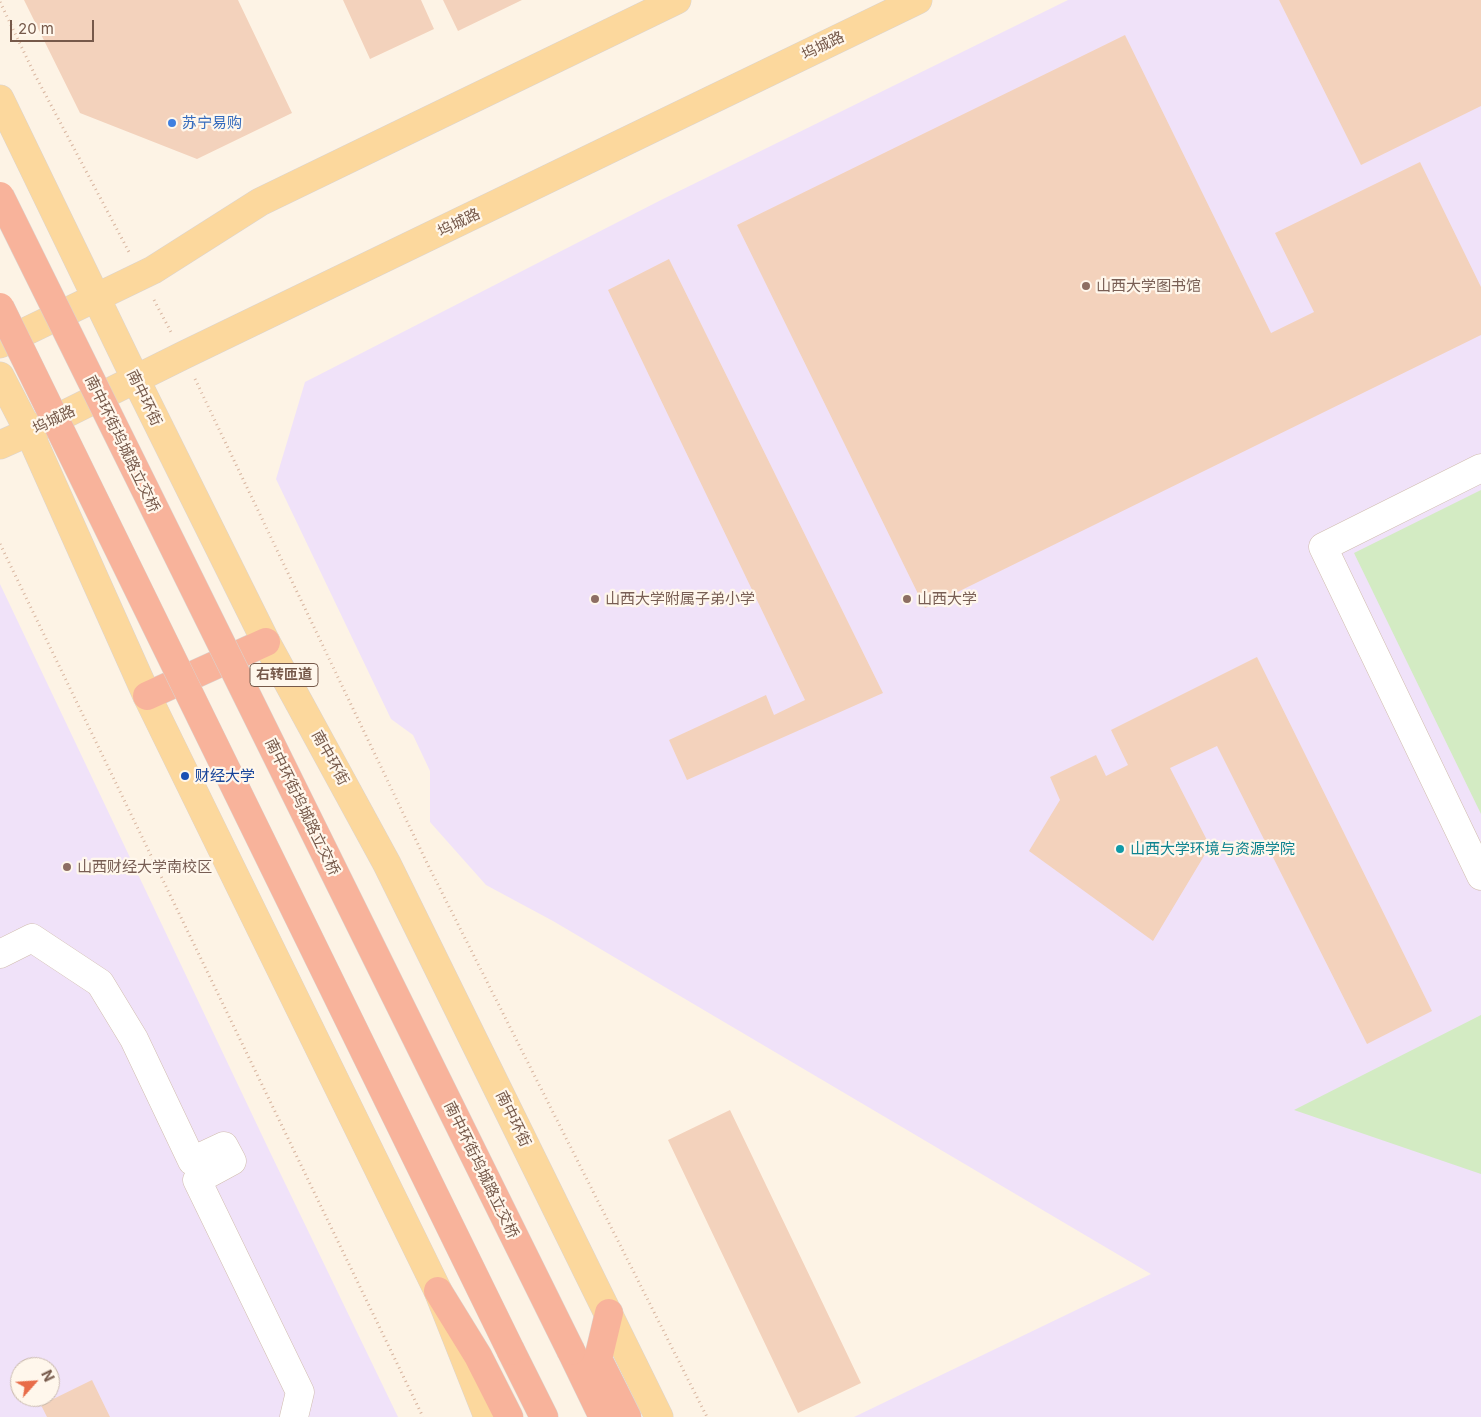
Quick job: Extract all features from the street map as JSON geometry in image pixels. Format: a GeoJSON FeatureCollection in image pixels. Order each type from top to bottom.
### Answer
{"type":"FeatureCollection","features":[{"type":"Feature","properties":{"kind":"highway","name":"南中环街坞城路立交桥"},"geometry":{"type":"LineString","coordinates":[[0,196],[604,1417]]}},
{"type":"Feature","properties":{"kind":"highway"},"geometry":{"type":"LineString","coordinates":[[0,307],[544,1417]]}},
{"type":"Feature","properties":{"kind":"highway"},"geometry":{"type":"LineString","coordinates":[[147,696],[266,642]]}},
{"type":"Feature","properties":{"kind":"highway"},"geometry":{"type":"LineString","coordinates":[[438,1291],[478,1356],[509,1417]]}},
{"type":"Feature","properties":{"kind":"highway"},"geometry":{"type":"LineString","coordinates":[[609,1312],[598,1359],[628,1417]]}},
{"type":"Feature","properties":{"kind":"main road"},"geometry":{"type":"LineString","coordinates":[[0,344],[153,270],[260,202],[677,0]]}},
{"type":"Feature","properties":{"kind":"main road","name":"坞城路"},"geometry":{"type":"LineString","coordinates":[[0,445],[918,0]]}},
{"type":"Feature","properties":{"kind":"main road","name":"南中环街"},"geometry":{"type":"LineString","coordinates":[[0,99],[266,642],[387,864],[660,1417]]}},
{"type":"Feature","properties":{"kind":"main road"},"geometry":{"type":"LineString","coordinates":[[0,376],[29,432],[147,696],[438,1291],[488,1417]]}},
{"type":"Feature","properties":{"kind":"street"},"geometry":{"type":"LineString","coordinates":[[1481,468],[1323,547],[1481,876]]}},
{"type":"Feature","properties":{"kind":"street"},"geometry":{"type":"LineString","coordinates":[[0,954],[32,938],[100,983],[134,1039],[192,1161],[224,1146],[232,1162],[197,1180],[300,1392],[294,1417]]}},
{"type":"Feature","properties":{"kind":"path"},"geometry":{"type":"LineString","coordinates":[[0,2],[35,75],[184,356],[427,863],[707,1417]]}},
{"type":"Feature","properties":{"kind":"path"},"geometry":{"type":"LineString","coordinates":[[0,544],[423,1417]]}},
{"type":"Feature","properties":{"kind":"shaded area","name":"山西大学"},"geometry":{"type":"Polygon","coordinates":[[[1068,0],[1481,0],[1481,1417],[854,1417],[1151,1274],[553,921],[486,885],[430,822],[430,771],[413,735],[391,719],[276,479],[305,382],[663,199],[1068,0]]]}},
{"type":"Feature","properties":{"kind":"shaded area","name":"山西财经大学南校区"},"geometry":{"type":"Polygon","coordinates":[[[0,584],[269,1150],[398,1417],[0,1417],[0,584]]]}},
{"type":"Feature","properties":{"kind":"green space"},"geometry":{"type":"Polygon","coordinates":[[[1481,490],[1481,814],[1354,553],[1481,490]]]}},
{"type":"Feature","properties":{"kind":"green space"},"geometry":{"type":"Polygon","coordinates":[[[1481,1015],[1481,1174],[1294,1110],[1481,1015]]]}},
{"type":"Feature","properties":{"kind":"building"},"geometry":{"type":"Polygon","coordinates":[[[24,0],[238,0],[292,113],[197,159],[80,113],[24,0]]]}},
{"type":"Feature","properties":{"kind":"building"},"geometry":{"type":"Polygon","coordinates":[[[343,0],[421,0],[434,29],[370,59],[343,0]]]}},
{"type":"Feature","properties":{"kind":"building"},"geometry":{"type":"Polygon","coordinates":[[[443,0],[522,0],[458,31],[443,0]]]}},
{"type":"Feature","properties":{"kind":"building"},"geometry":{"type":"Polygon","coordinates":[[[1279,0],[1481,0],[1481,106],[1361,165],[1279,0]]]}},
{"type":"Feature","properties":{"kind":"building","name":"山西大学图书馆"},"geometry":{"type":"Polygon","coordinates":[[[1125,35],[1271,333],[1314,312],[1275,233],[1420,162],[1481,287],[1481,335],[925,608],[737,225],[1125,35]]]}},
{"type":"Feature","properties":{"kind":"building","name":"山西大学附属子弟小学"},"geometry":{"type":"Polygon","coordinates":[[[669,259],[883,693],[687,780],[669,740],[766,695],[774,715],[805,700],[608,290],[669,259]]]}},
{"type":"Feature","properties":{"kind":"building","name":"山西大学环境与资源学院"},"geometry":{"type":"Polygon","coordinates":[[[1257,657],[1432,1011],[1367,1044],[1217,746],[1170,768],[1210,846],[1153,941],[1029,851],[1060,800],[1050,777],[1096,755],[1106,776],[1128,765],[1111,730],[1257,657]]]}},
{"type":"Feature","properties":{"kind":"building"},"geometry":{"type":"Polygon","coordinates":[[[730,1110],[861,1383],[798,1413],[668,1140],[730,1110]]]}},
{"type":"Feature","properties":{"kind":"building"},"geometry":{"type":"Polygon","coordinates":[[[92,1380],[110,1417],[47,1417],[42,1407],[60,1407],[60,1396],[92,1380]]]}},
{"type":"Feature","properties":{"kind":"place","name":"苏宁易购"},"geometry":{"type":"Point","coordinates":[172,123]}},
{"type":"Feature","properties":{"kind":"place","name":"山西大学图书馆"},"geometry":{"type":"Point","coordinates":[1086,286]}},
{"type":"Feature","properties":{"kind":"place","name":"山西大学附属子弟小学"},"geometry":{"type":"Point","coordinates":[595,599]}},
{"type":"Feature","properties":{"kind":"place","name":"山西大学"},"geometry":{"type":"Point","coordinates":[907,599]}},
{"type":"Feature","properties":{"kind":"place","name":"财经大学"},"geometry":{"type":"Point","coordinates":[185,776]}},
{"type":"Feature","properties":{"kind":"place","name":"山西大学环境与资源学院"},"geometry":{"type":"Point","coordinates":[1120,849]}},
{"type":"Feature","properties":{"kind":"place","name":"山西财经大学南校区"},"geometry":{"type":"Point","coordinates":[67,867]}}]}
